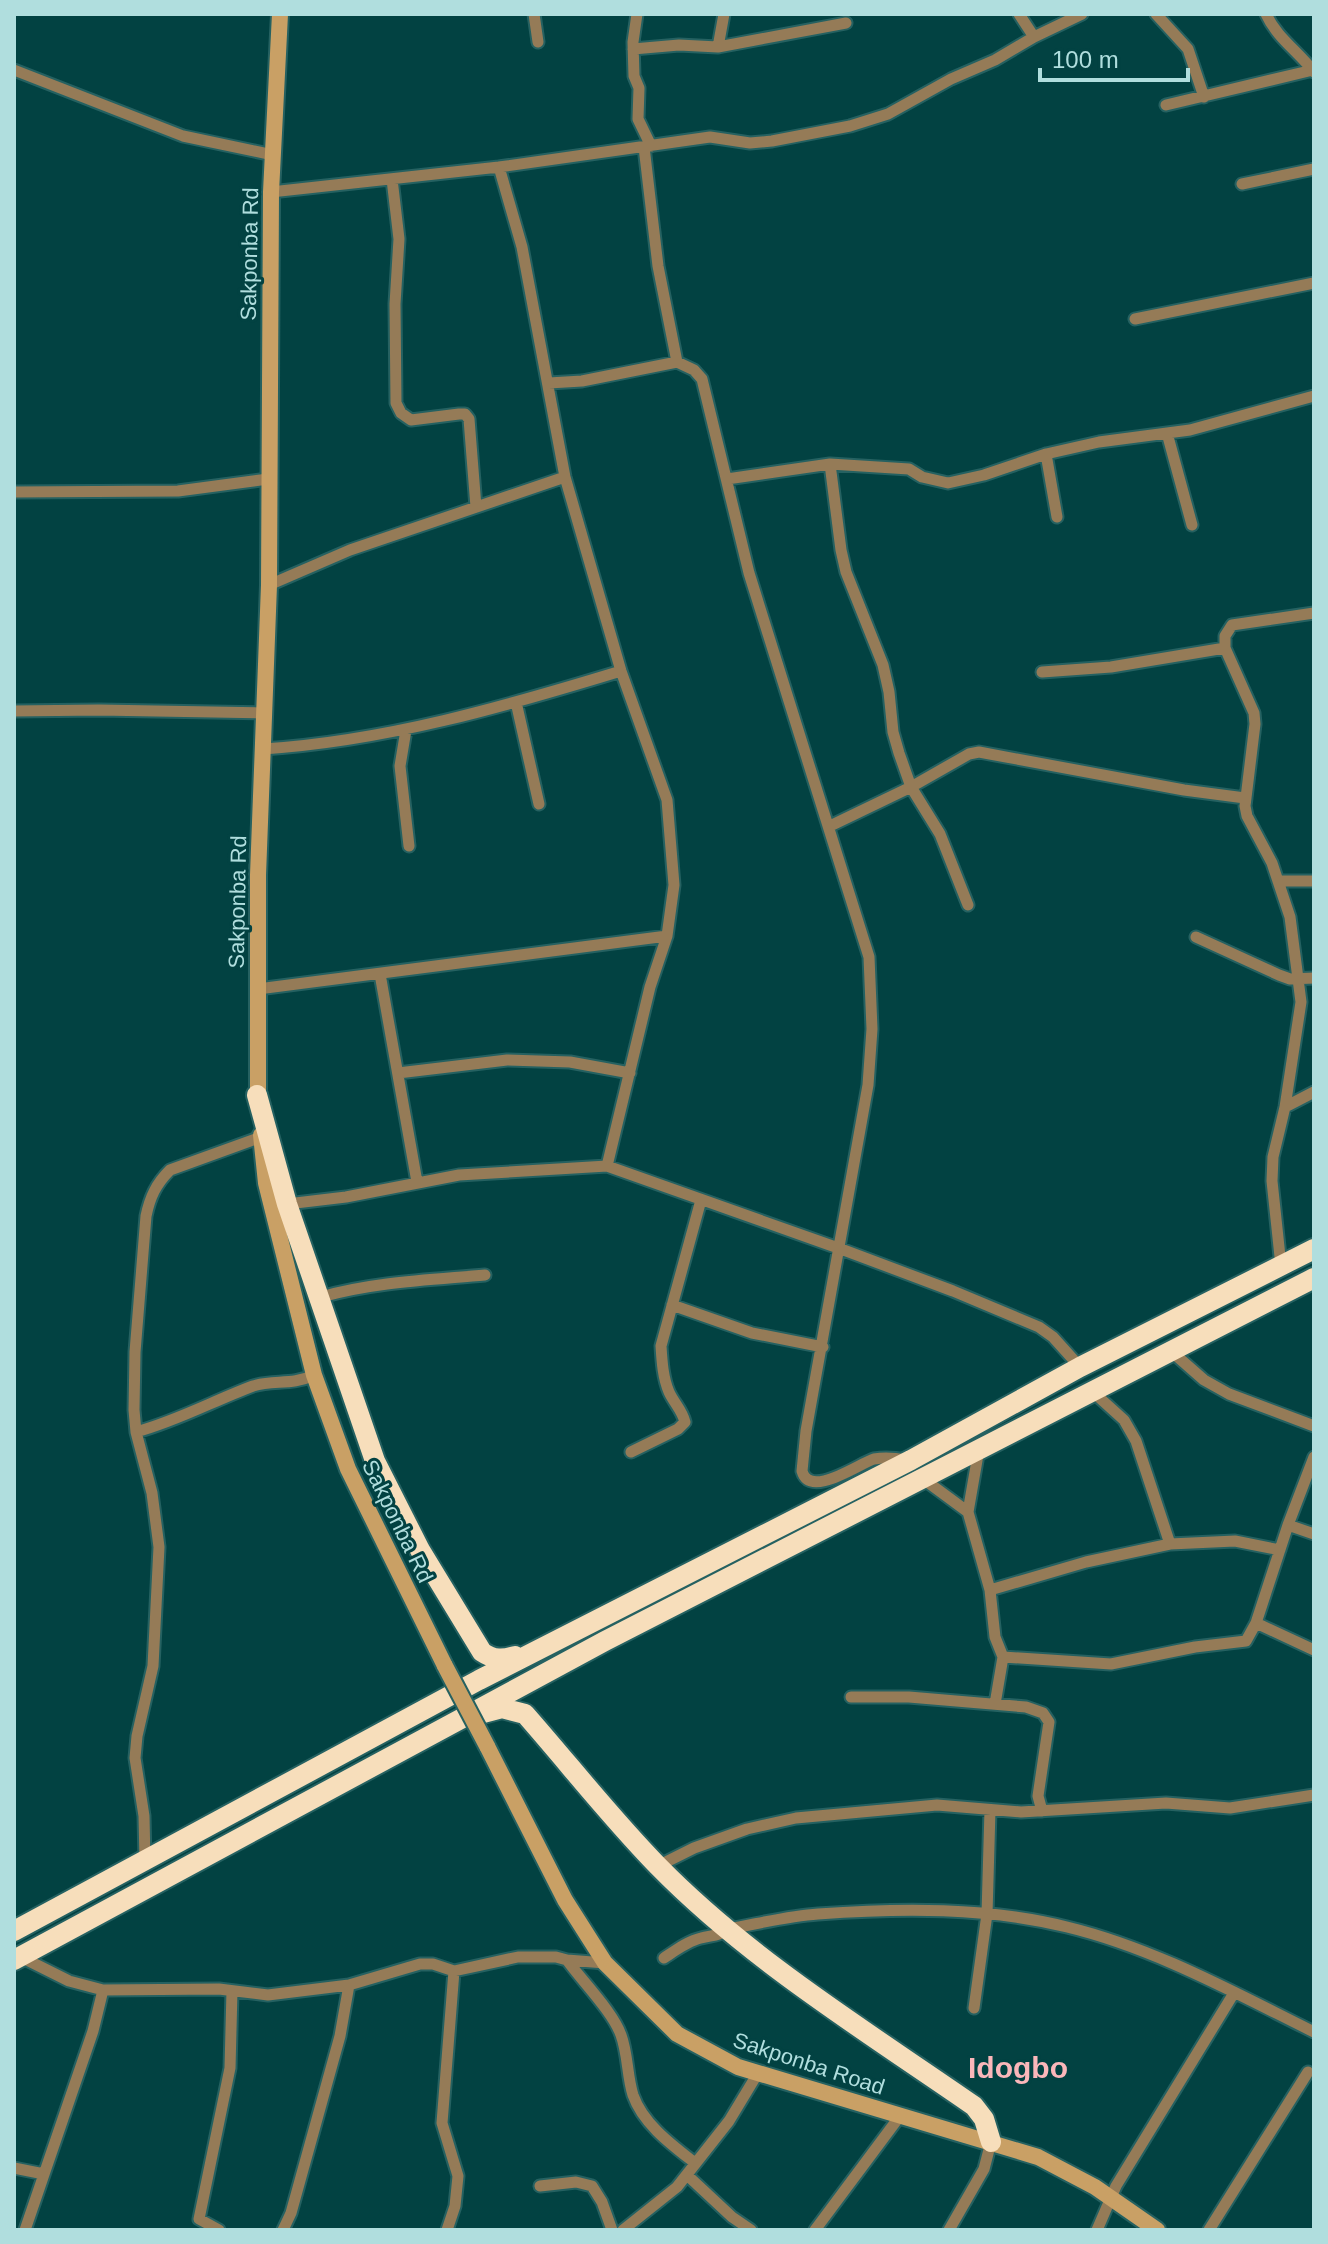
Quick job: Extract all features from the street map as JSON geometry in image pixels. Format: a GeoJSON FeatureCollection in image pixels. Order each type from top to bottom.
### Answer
{"type":"FeatureCollection","features":[{"type":"Feature","properties":{"kind":"highway"},"geometry":{"type":"LineString","coordinates":[[257,1095],[287,1204],[375,1461],[420,1550],[482,1652],[490,1658],[501,1660],[573,1632]]}},
{"type":"Feature","properties":{"kind":"highway"},"geometry":{"type":"LineString","coordinates":[[14,1931],[573,1632],[911,1460],[1080,1367],[1314,1249]]}},
{"type":"Feature","properties":{"kind":"highway"},"geometry":{"type":"LineString","coordinates":[[18,1958],[578,1655],[1314,1278]]}},
{"type":"Feature","properties":{"kind":"highway"},"geometry":{"type":"LineString","coordinates":[[384,1732],[470,1679],[483,1664],[482,1652]]}},
{"type":"Feature","properties":{"kind":"highway"},"geometry":{"type":"LineString","coordinates":[[525,1714],[525,1699],[530,1690],[578,1655]]}},
{"type":"Feature","properties":{"kind":"highway"},"geometry":{"type":"LineString","coordinates":[[405,1749],[488,1711],[502,1708],[525,1714],[658,1866],[721,1923],[795,1981],[974,2106],[984,2119],[991,2142]]}},
{"type":"Feature","properties":{"kind":"main road","name":"Sakponba Rd"},"geometry":{"type":"LineString","coordinates":[[280,14],[271,192],[269,585],[258,875],[257,1095],[266,1183],[314,1375],[348,1469],[487,1746]]}},
{"type":"Feature","properties":{"kind":"main road","name":"Sakponba Road"},"geometry":{"type":"LineString","coordinates":[[487,1746],[565,1900],[605,1963],[677,2034],[738,2067],[1038,2157],[1095,2187],[1157,2230]]}},
{"type":"Feature","properties":{"kind":"street"},"geometry":{"type":"LineString","coordinates":[[534,14],[538,42]]}},
{"type":"Feature","properties":{"kind":"street"},"geometry":{"type":"LineString","coordinates":[[637,14],[633,49],[634,76],[639,88],[638,119],[647,147],[658,266],[677,362]]}},
{"type":"Feature","properties":{"kind":"street"},"geometry":{"type":"LineString","coordinates":[[718,47],[724,14]]}},
{"type":"Feature","properties":{"kind":"street"},"geometry":{"type":"LineString","coordinates":[[1019,14],[1034,37]]}},
{"type":"Feature","properties":{"kind":"street"},"geometry":{"type":"LineString","coordinates":[[271,192],[499,167],[710,137],[750,143],[772,141],[850,126],[888,114],[1082,14]]}},
{"type":"Feature","properties":{"kind":"street"},"geometry":{"type":"LineString","coordinates":[[1156,14],[1188,49],[1204,97]]}},
{"type":"Feature","properties":{"kind":"street"},"geometry":{"type":"LineString","coordinates":[[1166,105],[1314,71],[1277,33],[1266,14]]}},
{"type":"Feature","properties":{"kind":"street"},"geometry":{"type":"LineString","coordinates":[[633,49],[679,45],[718,47],[846,23]]}},
{"type":"Feature","properties":{"kind":"street"},"geometry":{"type":"LineString","coordinates":[[14,71],[183,136],[273,155]]}},
{"type":"Feature","properties":{"kind":"street"},"geometry":{"type":"LineString","coordinates":[[499,167],[522,247],[565,477],[621,671],[667,800],[674,885],[667,936],[650,987],[607,1166]]}},
{"type":"Feature","properties":{"kind":"street"},"geometry":{"type":"LineString","coordinates":[[1242,184],[1314,169]]}},
{"type":"Feature","properties":{"kind":"street"},"geometry":{"type":"LineString","coordinates":[[392,179],[399,239],[395,304],[396,403],[401,413],[411,420],[459,414],[465,414],[469,419],[476,507]]}},
{"type":"Feature","properties":{"kind":"street"},"geometry":{"type":"LineString","coordinates":[[1135,319],[1314,283]]}},
{"type":"Feature","properties":{"kind":"street"},"geometry":{"type":"LineString","coordinates":[[549,383],[582,381],[677,362],[694,370],[702,379],[749,573],[869,957],[872,1029],[868,1085],[806,1431],[804,1477],[819,1482],[871,1460],[887,1457],[911,1460]]}},
{"type":"Feature","properties":{"kind":"street"},"geometry":{"type":"LineString","coordinates":[[727,479],[830,464],[909,469],[922,477],[948,483],[984,475],[1046,454],[1099,442],[1190,430],[1314,396]]}},
{"type":"Feature","properties":{"kind":"street"},"geometry":{"type":"LineString","coordinates":[[1167,433],[1192,525]]}},
{"type":"Feature","properties":{"kind":"street"},"geometry":{"type":"LineString","coordinates":[[1046,454],[1057,517]]}},
{"type":"Feature","properties":{"kind":"street"},"geometry":{"type":"LineString","coordinates":[[830,464],[843,561],[883,665],[893,732],[911,787],[940,834],[968,905]]}},
{"type":"Feature","properties":{"kind":"street"},"geometry":{"type":"LineString","coordinates":[[269,585],[350,550],[565,477]]}},
{"type":"Feature","properties":{"kind":"street"},"geometry":{"type":"LineString","coordinates":[[14,492],[178,491],[268,479]]}},
{"type":"Feature","properties":{"kind":"street"},"geometry":{"type":"LineString","coordinates":[[1281,1266],[1272,1169],[1301,1002],[1290,917],[1272,863],[1247,816],[1245,798],[1254,713],[1225,648],[1225,636],[1232,625],[1314,613]]}},
{"type":"Feature","properties":{"kind":"street"},"geometry":{"type":"LineString","coordinates":[[1042,672],[1111,667],[1225,648]]}},
{"type":"Feature","properties":{"kind":"street"},"geometry":{"type":"LineString","coordinates":[[263,749],[321,745],[406,730],[621,671]]}},
{"type":"Feature","properties":{"kind":"street"},"geometry":{"type":"LineString","coordinates":[[516,702],[539,804]]}},
{"type":"Feature","properties":{"kind":"street"},"geometry":{"type":"LineString","coordinates":[[14,711],[265,713]]}},
{"type":"Feature","properties":{"kind":"street"},"geometry":{"type":"LineString","coordinates":[[406,730],[400,766],[409,846]]}},
{"type":"Feature","properties":{"kind":"street"},"geometry":{"type":"LineString","coordinates":[[830,826],[911,787],[969,754],[979,752],[1184,790],[1245,798]]}},
{"type":"Feature","properties":{"kind":"street"},"geometry":{"type":"LineString","coordinates":[[1278,881],[1314,881]]}},
{"type":"Feature","properties":{"kind":"street"},"geometry":{"type":"LineString","coordinates":[[258,989],[667,936]]}},
{"type":"Feature","properties":{"kind":"street"},"geometry":{"type":"LineString","coordinates":[[1196,937],[1279,975],[1314,978]]}},
{"type":"Feature","properties":{"kind":"street"},"geometry":{"type":"LineString","coordinates":[[380,974],[417,1182]]}},
{"type":"Feature","properties":{"kind":"street"},"geometry":{"type":"LineString","coordinates":[[398,1073],[507,1060],[570,1062],[630,1073]]}},
{"type":"Feature","properties":{"kind":"street"},"geometry":{"type":"LineString","coordinates":[[1285,1107],[1314,1092]]}},
{"type":"Feature","properties":{"kind":"street"},"geometry":{"type":"LineString","coordinates":[[145,1861],[144,1816],[135,1758],[153,1666],[159,1547],[152,1493],[136,1432],[135,1352],[146,1216],[158,1181],[170,1170],[261,1137]]}},
{"type":"Feature","properties":{"kind":"street"},"geometry":{"type":"LineString","coordinates":[[287,1204],[346,1197],[459,1175],[607,1166],[841,1249],[1039,1327],[1053,1337],[1080,1367]]}},
{"type":"Feature","properties":{"kind":"street"},"geometry":{"type":"LineString","coordinates":[[631,1452],[678,1429],[685,1422],[670,1393],[662,1368],[661,1346],[701,1200]]}},
{"type":"Feature","properties":{"kind":"street"},"geometry":{"type":"LineString","coordinates":[[321,1297],[352,1288],[395,1282],[485,1275]]}},
{"type":"Feature","properties":{"kind":"street"},"geometry":{"type":"LineString","coordinates":[[672,1305],[752,1333],[823,1347]]}},
{"type":"Feature","properties":{"kind":"street"},"geometry":{"type":"LineString","coordinates":[[1171,1351],[1204,1380],[1229,1394],[1314,1426]]}},
{"type":"Feature","properties":{"kind":"street"},"geometry":{"type":"LineString","coordinates":[[136,1432],[186,1416],[267,1382],[299,1382],[314,1375]]}},
{"type":"Feature","properties":{"kind":"street"},"geometry":{"type":"LineString","coordinates":[[1092,1391],[1124,1420],[1136,1441],[1170,1544]]}},
{"type":"Feature","properties":{"kind":"street"},"geometry":{"type":"LineString","coordinates":[[979,1449],[968,1512],[990,1590],[995,1637],[1003,1657],[995,1704]]}},
{"type":"Feature","properties":{"kind":"street"},"geometry":{"type":"LineString","coordinates":[[1003,1657],[1111,1664],[1195,1647],[1246,1641],[1256,1623],[1314,1457]]}},
{"type":"Feature","properties":{"kind":"street"},"geometry":{"type":"LineString","coordinates":[[922,1478],[968,1512]]}},
{"type":"Feature","properties":{"kind":"street"},"geometry":{"type":"LineString","coordinates":[[1288,1525],[1314,1534]]}},
{"type":"Feature","properties":{"kind":"street"},"geometry":{"type":"LineString","coordinates":[[990,1590],[1086,1562],[1170,1544],[1235,1541],[1280,1550]]}},
{"type":"Feature","properties":{"kind":"street"},"geometry":{"type":"LineString","coordinates":[[1256,1623],[1314,1650]]}},
{"type":"Feature","properties":{"kind":"street"},"geometry":{"type":"LineString","coordinates":[[851,1697],[909,1697],[995,1704],[1026,1707],[1043,1713],[1049,1722],[1038,1796],[1042,1811]]}},
{"type":"Feature","properties":{"kind":"street"},"geometry":{"type":"LineString","coordinates":[[658,1866],[694,1848],[747,1829],[796,1818],[937,1805],[1042,1811],[1166,1803],[1230,1808],[1314,1795]]}},
{"type":"Feature","properties":{"kind":"street"},"geometry":{"type":"LineString","coordinates":[[974,2008],[987,1914],[990,1810]]}},
{"type":"Feature","properties":{"kind":"street"},"geometry":{"type":"LineString","coordinates":[[664,1958],[721,1923],[816,1914],[952,1911],[987,1914],[1066,1926],[1119,1943],[1314,2032]]}},
{"type":"Feature","properties":{"kind":"street"},"geometry":{"type":"LineString","coordinates":[[702,1937],[721,1935],[721,1923]]}},
{"type":"Feature","properties":{"kind":"street"},"geometry":{"type":"LineString","coordinates":[[18,1958],[69,1981],[103,1990],[219,1989],[268,1995],[349,1985],[420,1964],[433,1964],[454,1971],[518,1957],[556,1957],[605,1963]]}},
{"type":"Feature","properties":{"kind":"street"},"geometry":{"type":"LineString","coordinates":[[567,1960],[614,2020],[622,2037],[633,2095],[640,2111],[675,2148],[695,2163]]}},
{"type":"Feature","properties":{"kind":"street"},"geometry":{"type":"LineString","coordinates":[[447,2230],[455,2206],[458,2176],[442,2123],[454,1971]]}},
{"type":"Feature","properties":{"kind":"street"},"geometry":{"type":"LineString","coordinates":[[283,2230],[291,2213],[336,2050],[349,1985]]}},
{"type":"Feature","properties":{"kind":"street"},"geometry":{"type":"LineString","coordinates":[[25,2230],[93,2031],[103,1990]]}},
{"type":"Feature","properties":{"kind":"street"},"geometry":{"type":"LineString","coordinates":[[219,2230],[197,2225],[230,2068],[232,1991]]}},
{"type":"Feature","properties":{"kind":"street"},"geometry":{"type":"LineString","coordinates":[[1097,2230],[1110,2197],[1234,1993]]}},
{"type":"Feature","properties":{"kind":"street"},"geometry":{"type":"LineString","coordinates":[[1209,2230],[1308,2072]]}},
{"type":"Feature","properties":{"kind":"street"},"geometry":{"type":"LineString","coordinates":[[623,2230],[677,2187],[729,2121],[758,2073]]}},
{"type":"Feature","properties":{"kind":"street"},"geometry":{"type":"LineString","coordinates":[[815,2230],[900,2116]]}},
{"type":"Feature","properties":{"kind":"street"},"geometry":{"type":"LineString","coordinates":[[949,2230],[967,2204],[984,2169],[991,2142]]}},
{"type":"Feature","properties":{"kind":"street"},"geometry":{"type":"LineString","coordinates":[[14,2168],[44,2174]]}},
{"type":"Feature","properties":{"kind":"street"},"geometry":{"type":"LineString","coordinates":[[687,2175],[732,2217],[751,2230]]}},
{"type":"Feature","properties":{"kind":"street"},"geometry":{"type":"LineString","coordinates":[[540,2186],[576,2182],[592,2186],[602,2202],[612,2230]]}},
{"type":"Feature","properties":{"kind":"district","name":"Idogbo"},"geometry":{"type":"Point","coordinates":[1018,2068]}}]}
